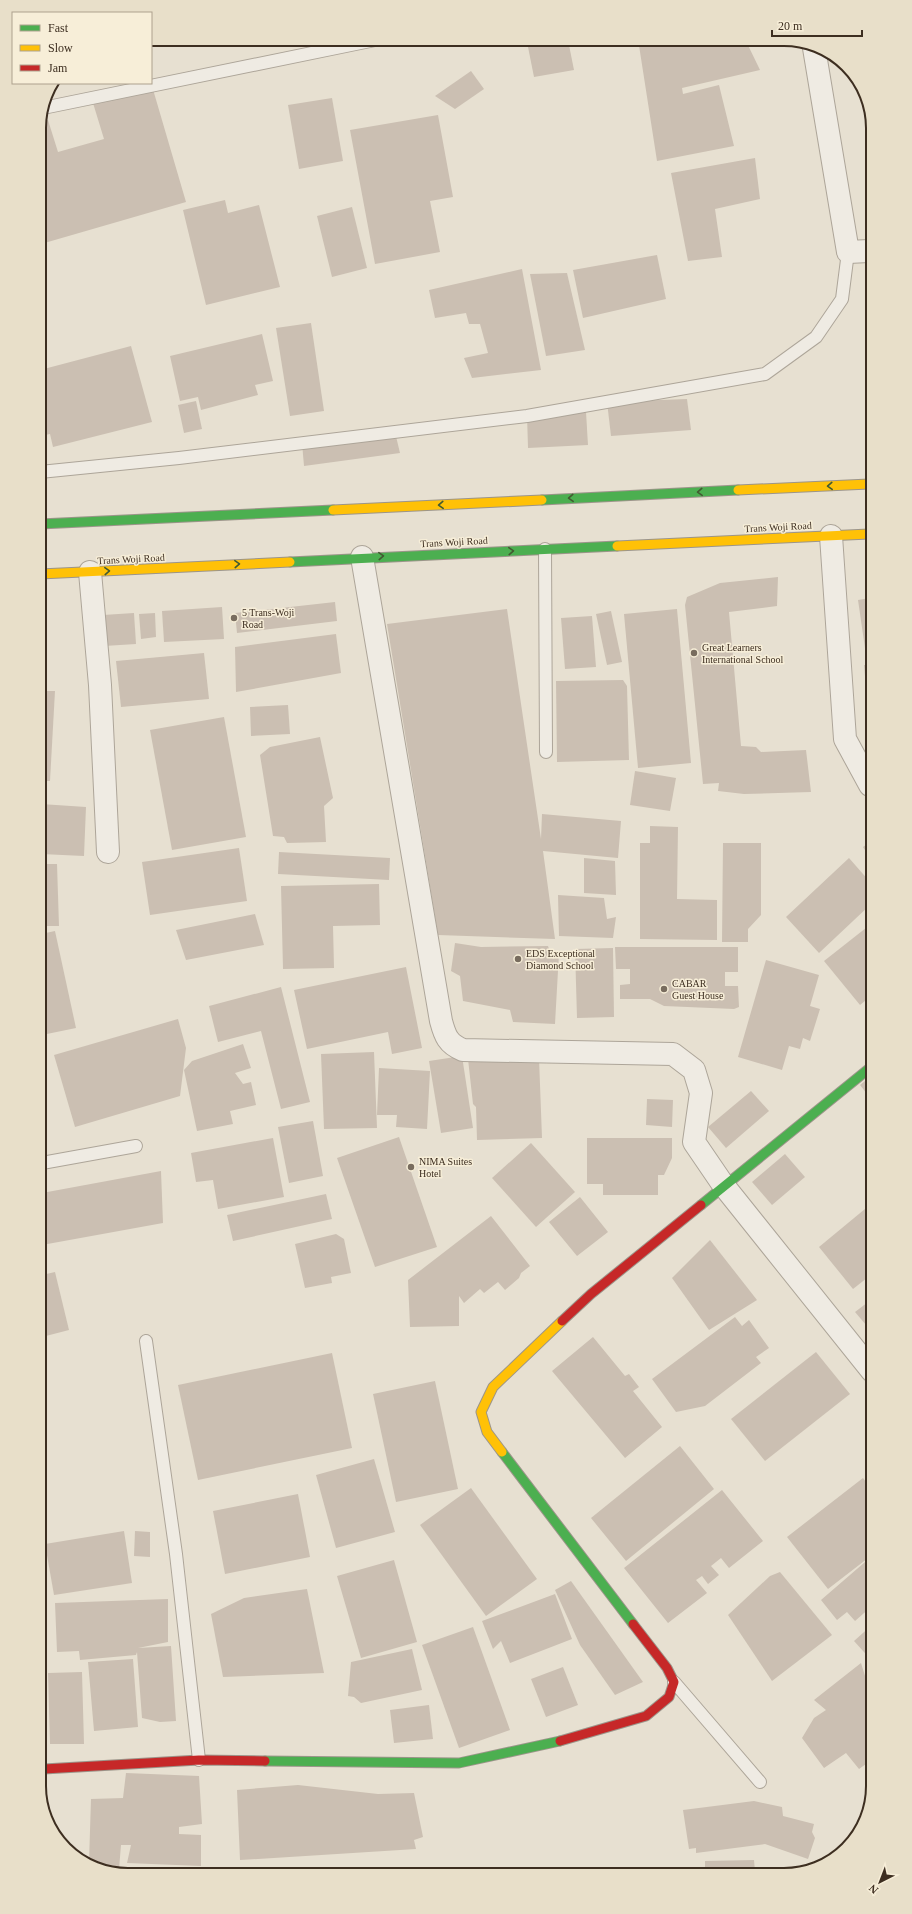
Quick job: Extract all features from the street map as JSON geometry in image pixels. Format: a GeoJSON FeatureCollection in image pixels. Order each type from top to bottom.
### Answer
{"type":"FeatureCollection","features":[{"type":"Feature","properties":{"kind":"main road"},"geometry":{"type":"LineString","coordinates":[[46,524],[866,484]]}},
{"type":"Feature","properties":{"kind":"main road","name":"Trans Woji Road"},"geometry":{"type":"LineString","coordinates":[[46,574],[362,557],[866,534]]}},
{"type":"Feature","properties":{"kind":"main road"},"geometry":{"type":"LineString","coordinates":[[46,1769],[199,1760],[459,1763],[555,1742],[646,1716],[669,1698],[674,1682],[667,1668],[487,1432],[481,1412],[493,1387],[591,1294],[866,1071]]}},
{"type":"Feature","properties":{"kind":"street"},"geometry":{"type":"LineString","coordinates":[[815,52],[858,252]]}},
{"type":"Feature","properties":{"kind":"street"},"geometry":{"type":"LineString","coordinates":[[831,536],[845,739],[866,778]]}},
{"type":"Feature","properties":{"kind":"street"},"geometry":{"type":"LineString","coordinates":[[362,557],[439,1013],[445,1037],[454,1046],[463,1050],[673,1054],[694,1070],[701,1093],[694,1142],[724,1186],[866,1363]]}},
{"type":"Feature","properties":{"kind":"street"},"geometry":{"type":"LineString","coordinates":[[90,572],[100,685],[108,852]]}},
{"type":"Feature","properties":{"kind":"lane"},"geometry":{"type":"LineString","coordinates":[[49,107],[346,46]]}},
{"type":"Feature","properties":{"kind":"lane"},"geometry":{"type":"LineString","coordinates":[[46,471],[172,459],[526,416],[765,374],[816,337],[842,299],[858,252]]}},
{"type":"Feature","properties":{"kind":"lane"},"geometry":{"type":"LineString","coordinates":[[545,549],[546,752]]}},
{"type":"Feature","properties":{"kind":"lane"},"geometry":{"type":"LineString","coordinates":[[46,1162],[136,1146]]}},
{"type":"Feature","properties":{"kind":"lane"},"geometry":{"type":"LineString","coordinates":[[146,1341],[176,1554],[199,1760]]}},
{"type":"Feature","properties":{"kind":"lane"},"geometry":{"type":"LineString","coordinates":[[674,1682],[760,1782]]}},
{"type":"Feature","properties":{"kind":"building"},"geometry":{"type":"Polygon","coordinates":[[[569,46],[574,70],[534,77],[528,47],[569,46]]]}},
{"type":"Feature","properties":{"kind":"building"},"geometry":{"type":"Polygon","coordinates":[[[639,46],[748,46],[760,70],[682,88],[683,94],[719,85],[734,146],[657,161],[639,46]]]}},
{"type":"Feature","properties":{"kind":"building"},"geometry":{"type":"Polygon","coordinates":[[[471,71],[484,89],[455,109],[435,96],[471,71]]]}},
{"type":"Feature","properties":{"kind":"building"},"geometry":{"type":"Polygon","coordinates":[[[152,86],[186,202],[46,243],[46,120],[48,120],[58,152],[104,139],[93,103],[152,86]]]}},
{"type":"Feature","properties":{"kind":"building"},"geometry":{"type":"Polygon","coordinates":[[[332,98],[343,161],[299,169],[288,105],[332,98]]]}},
{"type":"Feature","properties":{"kind":"building"},"geometry":{"type":"Polygon","coordinates":[[[438,115],[453,197],[430,201],[440,252],[375,264],[350,130],[438,115]]]}},
{"type":"Feature","properties":{"kind":"building"},"geometry":{"type":"Polygon","coordinates":[[[755,158],[760,199],[715,209],[722,257],[688,261],[671,173],[755,158]]]}},
{"type":"Feature","properties":{"kind":"building"},"geometry":{"type":"Polygon","coordinates":[[[225,200],[228,213],[259,205],[280,287],[206,305],[183,210],[225,200]]]}},
{"type":"Feature","properties":{"kind":"building"},"geometry":{"type":"Polygon","coordinates":[[[352,207],[367,268],[332,277],[317,216],[352,207]]]}},
{"type":"Feature","properties":{"kind":"building"},"geometry":{"type":"Polygon","coordinates":[[[657,255],[666,299],[583,318],[573,270],[657,255]]]}},
{"type":"Feature","properties":{"kind":"building"},"geometry":{"type":"Polygon","coordinates":[[[522,269],[541,370],[472,378],[464,358],[488,353],[480,324],[469,324],[466,313],[435,318],[429,290],[522,269]]]}},
{"type":"Feature","properties":{"kind":"building"},"geometry":{"type":"Polygon","coordinates":[[[567,273],[585,350],[546,356],[530,274],[567,273]]]}},
{"type":"Feature","properties":{"kind":"building"},"geometry":{"type":"Polygon","coordinates":[[[311,323],[324,411],[290,416],[276,328],[311,323]]]}},
{"type":"Feature","properties":{"kind":"building"},"geometry":{"type":"Polygon","coordinates":[[[262,334],[273,381],[255,385],[258,395],[201,410],[198,397],[180,401],[170,356],[262,334]]]}},
{"type":"Feature","properties":{"kind":"building"},"geometry":{"type":"Polygon","coordinates":[[[131,346],[152,422],[53,447],[50,434],[46,435],[46,368],[131,346]]]}},
{"type":"Feature","properties":{"kind":"building"},"geometry":{"type":"Polygon","coordinates":[[[687,399],[691,430],[611,436],[607,402],[687,399]]]}},
{"type":"Feature","properties":{"kind":"building"},"geometry":{"type":"Polygon","coordinates":[[[196,401],[202,429],[184,433],[178,405],[196,401]]]}},
{"type":"Feature","properties":{"kind":"building"},"geometry":{"type":"Polygon","coordinates":[[[586,412],[588,445],[528,448],[527,416],[586,412]]]}},
{"type":"Feature","properties":{"kind":"building"},"geometry":{"type":"Polygon","coordinates":[[[394,428],[400,453],[304,466],[302,443],[394,428]]]}},
{"type":"Feature","properties":{"kind":"building"},"geometry":{"type":"Polygon","coordinates":[[[778,577],[777,606],[729,612],[741,746],[756,747],[761,752],[806,750],[811,792],[744,794],[718,791],[719,783],[703,784],[685,605],[687,597],[720,583],[778,577]]]}},
{"type":"Feature","properties":{"kind":"building"},"geometry":{"type":"Polygon","coordinates":[[[866,599],[866,655],[858,600],[866,599]]]}},
{"type":"Feature","properties":{"kind":"building"},"geometry":{"type":"Polygon","coordinates":[[[335,602],[337,621],[237,633],[235,613],[335,602]]]}},
{"type":"Feature","properties":{"kind":"building"},"geometry":{"type":"Polygon","coordinates":[[[222,607],[224,639],[164,642],[162,611],[222,607]]]}},
{"type":"Feature","properties":{"kind":"building"},"geometry":{"type":"Polygon","coordinates":[[[507,609],[541,839],[542,814],[621,821],[618,858],[543,851],[555,939],[438,935],[387,624],[507,609]]]}},
{"type":"Feature","properties":{"kind":"building"},"geometry":{"type":"Polygon","coordinates":[[[677,609],[691,763],[638,768],[624,614],[677,609]]]}},
{"type":"Feature","properties":{"kind":"building"},"geometry":{"type":"Polygon","coordinates":[[[611,611],[622,662],[607,665],[596,614],[611,611]]]}},
{"type":"Feature","properties":{"kind":"building"},"geometry":{"type":"Polygon","coordinates":[[[134,613],[136,644],[104,646],[103,615],[134,613]]]}},
{"type":"Feature","properties":{"kind":"building"},"geometry":{"type":"Polygon","coordinates":[[[155,613],[156,637],[141,639],[139,614],[155,613]]]}},
{"type":"Feature","properties":{"kind":"building"},"geometry":{"type":"Polygon","coordinates":[[[592,616],[596,667],[565,669],[561,618],[592,616]]]}},
{"type":"Feature","properties":{"kind":"building"},"geometry":{"type":"Polygon","coordinates":[[[336,634],[341,673],[236,692],[235,647],[336,634]]]}},
{"type":"Feature","properties":{"kind":"building"},"geometry":{"type":"Polygon","coordinates":[[[204,653],[209,699],[121,707],[116,661],[204,653]]]}},
{"type":"Feature","properties":{"kind":"building"},"geometry":{"type":"Polygon","coordinates":[[[864,665],[866,665],[866,688],[864,665]]]}},
{"type":"Feature","properties":{"kind":"building"},"geometry":{"type":"Polygon","coordinates":[[[623,680],[627,686],[629,760],[557,762],[556,681],[623,680]]]}},
{"type":"Feature","properties":{"kind":"building"},"geometry":{"type":"Polygon","coordinates":[[[46,691],[55,691],[50,781],[46,781],[46,691]]]}},
{"type":"Feature","properties":{"kind":"building"},"geometry":{"type":"Polygon","coordinates":[[[288,705],[290,734],[251,736],[250,707],[288,705]]]}},
{"type":"Feature","properties":{"kind":"building"},"geometry":{"type":"Polygon","coordinates":[[[224,717],[246,837],[172,850],[150,730],[224,717]]]}},
{"type":"Feature","properties":{"kind":"building"},"geometry":{"type":"Polygon","coordinates":[[[320,737],[333,798],[324,806],[326,842],[287,843],[284,837],[273,836],[260,755],[270,747],[320,737]]]}},
{"type":"Feature","properties":{"kind":"building"},"geometry":{"type":"Polygon","coordinates":[[[635,771],[676,778],[670,811],[630,805],[635,771]]]}},
{"type":"Feature","properties":{"kind":"building"},"geometry":{"type":"Polygon","coordinates":[[[46,804],[86,807],[84,856],[46,854],[46,804]]]}},
{"type":"Feature","properties":{"kind":"building"},"geometry":{"type":"Polygon","coordinates":[[[650,826],[678,827],[677,899],[717,900],[717,940],[640,939],[640,843],[650,843],[650,826]]]}},
{"type":"Feature","properties":{"kind":"building"},"geometry":{"type":"Polygon","coordinates":[[[723,843],[761,843],[761,915],[748,929],[748,942],[722,942],[723,843]]]}},
{"type":"Feature","properties":{"kind":"building"},"geometry":{"type":"Polygon","coordinates":[[[866,845],[866,852],[863,847],[866,845]]]}},
{"type":"Feature","properties":{"kind":"building"},"geometry":{"type":"Polygon","coordinates":[[[239,848],[247,901],[150,915],[142,862],[239,848]]]}},
{"type":"Feature","properties":{"kind":"building"},"geometry":{"type":"Polygon","coordinates":[[[279,852],[390,858],[389,880],[278,874],[279,852]]]}},
{"type":"Feature","properties":{"kind":"building"},"geometry":{"type":"Polygon","coordinates":[[[584,858],[615,861],[616,895],[584,893],[584,858]]]}},
{"type":"Feature","properties":{"kind":"building"},"geometry":{"type":"Polygon","coordinates":[[[849,858],[866,877],[866,909],[819,953],[786,917],[849,858]]]}},
{"type":"Feature","properties":{"kind":"building"},"geometry":{"type":"Polygon","coordinates":[[[46,864],[57,864],[59,926],[46,926],[46,864]]]}},
{"type":"Feature","properties":{"kind":"building"},"geometry":{"type":"Polygon","coordinates":[[[379,884],[380,925],[333,926],[334,968],[283,969],[281,886],[379,884]]]}},
{"type":"Feature","properties":{"kind":"building"},"geometry":{"type":"Polygon","coordinates":[[[558,895],[604,898],[607,919],[616,917],[613,938],[559,936],[558,895]]]}},
{"type":"Feature","properties":{"kind":"building"},"geometry":{"type":"Polygon","coordinates":[[[255,914],[264,945],[186,960],[176,930],[255,914]]]}},
{"type":"Feature","properties":{"kind":"building"},"geometry":{"type":"Polygon","coordinates":[[[866,928],[866,1000],[860,1005],[824,961],[866,928]]]}},
{"type":"Feature","properties":{"kind":"building"},"geometry":{"type":"Polygon","coordinates":[[[55,931],[76,1028],[46,1034],[46,933],[55,931]]]}},
{"type":"Feature","properties":{"kind":"building"},"geometry":{"type":"Polygon","coordinates":[[[455,943],[481,947],[548,946],[550,952],[559,953],[555,1024],[513,1022],[510,1010],[463,1001],[460,976],[451,971],[455,943]]]}},
{"type":"Feature","properties":{"kind":"building"},"geometry":{"type":"Polygon","coordinates":[[[615,947],[738,947],[738,972],[725,972],[725,986],[738,986],[739,1007],[734,1009],[664,1006],[650,999],[620,999],[620,985],[630,984],[630,969],[616,969],[615,947]]]}},
{"type":"Feature","properties":{"kind":"building"},"geometry":{"type":"Polygon","coordinates":[[[613,948],[614,1017],[577,1018],[575,949],[613,948]]]}},
{"type":"Feature","properties":{"kind":"building"},"geometry":{"type":"Polygon","coordinates":[[[766,960],[819,975],[810,1006],[820,1009],[810,1041],[803,1038],[800,1049],[789,1046],[782,1070],[738,1057],[766,960]]]}},
{"type":"Feature","properties":{"kind":"building"},"geometry":{"type":"Polygon","coordinates":[[[406,967],[422,1048],[392,1054],[388,1032],[307,1049],[294,990],[406,967]]]}},
{"type":"Feature","properties":{"kind":"building"},"geometry":{"type":"Polygon","coordinates":[[[281,987],[310,1102],[281,1109],[261,1031],[218,1042],[209,1006],[281,987]]]}},
{"type":"Feature","properties":{"kind":"building"},"geometry":{"type":"Polygon","coordinates":[[[178,1019],[186,1048],[180,1096],[75,1127],[54,1055],[178,1019]]]}},
{"type":"Feature","properties":{"kind":"building"},"geometry":{"type":"Polygon","coordinates":[[[243,1044],[251,1068],[235,1073],[243,1084],[251,1082],[256,1105],[230,1111],[233,1124],[197,1131],[184,1070],[192,1061],[243,1044]]]}},
{"type":"Feature","properties":{"kind":"building"},"geometry":{"type":"Polygon","coordinates":[[[374,1052],[377,1128],[324,1129],[321,1054],[374,1052]]]}},
{"type":"Feature","properties":{"kind":"building"},"geometry":{"type":"Polygon","coordinates":[[[462,1056],[473,1128],[441,1133],[429,1061],[462,1056]]]}},
{"type":"Feature","properties":{"kind":"building"},"geometry":{"type":"Polygon","coordinates":[[[539,1058],[542,1138],[477,1140],[476,1107],[473,1104],[468,1059],[539,1058]]]}},
{"type":"Feature","properties":{"kind":"building"},"geometry":{"type":"Polygon","coordinates":[[[379,1068],[430,1071],[427,1129],[396,1127],[397,1115],[377,1115],[379,1068]]]}},
{"type":"Feature","properties":{"kind":"building"},"geometry":{"type":"Polygon","coordinates":[[[866,1080],[866,1093],[860,1085],[866,1080]]]}},
{"type":"Feature","properties":{"kind":"building"},"geometry":{"type":"Polygon","coordinates":[[[751,1091],[769,1111],[726,1148],[708,1127],[751,1091]]]}},
{"type":"Feature","properties":{"kind":"building"},"geometry":{"type":"Polygon","coordinates":[[[647,1099],[673,1100],[672,1127],[646,1125],[647,1099]]]}},
{"type":"Feature","properties":{"kind":"building"},"geometry":{"type":"Polygon","coordinates":[[[313,1121],[323,1176],[289,1183],[278,1127],[313,1121]]]}},
{"type":"Feature","properties":{"kind":"building"},"geometry":{"type":"Polygon","coordinates":[[[399,1137],[437,1247],[375,1267],[337,1158],[399,1137]]]}},
{"type":"Feature","properties":{"kind":"building"},"geometry":{"type":"Polygon","coordinates":[[[273,1138],[284,1197],[218,1209],[213,1180],[196,1182],[191,1153],[273,1138]]]}},
{"type":"Feature","properties":{"kind":"building"},"geometry":{"type":"Polygon","coordinates":[[[587,1138],[672,1138],[672,1158],[664,1175],[658,1175],[658,1195],[603,1195],[603,1184],[587,1184],[587,1138]]]}},
{"type":"Feature","properties":{"kind":"building"},"geometry":{"type":"Polygon","coordinates":[[[531,1143],[575,1192],[536,1227],[492,1178],[531,1143]]]}},
{"type":"Feature","properties":{"kind":"building"},"geometry":{"type":"Polygon","coordinates":[[[785,1154],[805,1177],[772,1205],[752,1182],[785,1154]]]}},
{"type":"Feature","properties":{"kind":"building"},"geometry":{"type":"Polygon","coordinates":[[[161,1171],[163,1223],[46,1244],[46,1192],[161,1171]]]}},
{"type":"Feature","properties":{"kind":"building"},"geometry":{"type":"Polygon","coordinates":[[[326,1194],[332,1219],[233,1241],[227,1215],[326,1194]]]}},
{"type":"Feature","properties":{"kind":"building"},"geometry":{"type":"Polygon","coordinates":[[[580,1197],[608,1232],[577,1256],[549,1222],[580,1197]]]}},
{"type":"Feature","properties":{"kind":"building"},"geometry":{"type":"Polygon","coordinates":[[[866,1208],[866,1279],[853,1289],[819,1247],[866,1208]]]}},
{"type":"Feature","properties":{"kind":"building"},"geometry":{"type":"Polygon","coordinates":[[[491,1216],[530,1266],[505,1290],[498,1282],[484,1293],[480,1289],[464,1303],[459,1296],[459,1326],[410,1327],[408,1280],[491,1216]]]}},
{"type":"Feature","properties":{"kind":"building"},"geometry":{"type":"Polygon","coordinates":[[[336,1234],[344,1239],[351,1273],[331,1277],[332,1283],[305,1288],[295,1244],[336,1234]]]}},
{"type":"Feature","properties":{"kind":"building"},"geometry":{"type":"Polygon","coordinates":[[[710,1240],[757,1300],[709,1330],[672,1278],[710,1240]]]}},
{"type":"Feature","properties":{"kind":"building"},"geometry":{"type":"Polygon","coordinates":[[[55,1272],[69,1330],[46,1336],[46,1274],[55,1272]]]}},
{"type":"Feature","properties":{"kind":"building"},"geometry":{"type":"Polygon","coordinates":[[[866,1304],[866,1325],[855,1312],[866,1304]]]}},
{"type":"Feature","properties":{"kind":"building"},"geometry":{"type":"Polygon","coordinates":[[[735,1317],[742,1326],[749,1320],[769,1348],[756,1357],[761,1363],[705,1406],[676,1412],[652,1379],[735,1317]]]}},
{"type":"Feature","properties":{"kind":"building"},"geometry":{"type":"Polygon","coordinates":[[[593,1337],[625,1376],[629,1374],[639,1387],[633,1391],[662,1427],[625,1458],[552,1371],[593,1337]]]}},
{"type":"Feature","properties":{"kind":"building"},"geometry":{"type":"Polygon","coordinates":[[[816,1352],[850,1394],[765,1461],[731,1419],[816,1352]]]}},
{"type":"Feature","properties":{"kind":"building"},"geometry":{"type":"Polygon","coordinates":[[[332,1353],[352,1448],[198,1480],[178,1385],[332,1353]]]}},
{"type":"Feature","properties":{"kind":"building"},"geometry":{"type":"Polygon","coordinates":[[[435,1381],[458,1489],[396,1502],[373,1394],[435,1381]]]}},
{"type":"Feature","properties":{"kind":"building"},"geometry":{"type":"Polygon","coordinates":[[[680,1446],[714,1489],[626,1561],[591,1518],[680,1446]]]}},
{"type":"Feature","properties":{"kind":"building"},"geometry":{"type":"Polygon","coordinates":[[[374,1459],[395,1532],[336,1548],[316,1475],[374,1459]]]}},
{"type":"Feature","properties":{"kind":"building"},"geometry":{"type":"Polygon","coordinates":[[[863,1478],[866,1482],[866,1560],[828,1589],[787,1537],[863,1478]]]}},
{"type":"Feature","properties":{"kind":"building"},"geometry":{"type":"Polygon","coordinates":[[[471,1488],[537,1579],[486,1616],[420,1525],[471,1488]]]}},
{"type":"Feature","properties":{"kind":"building"},"geometry":{"type":"Polygon","coordinates":[[[722,1490],[763,1541],[729,1568],[721,1558],[711,1566],[719,1575],[708,1584],[702,1576],[696,1580],[707,1593],[668,1623],[624,1568],[722,1490]]]}},
{"type":"Feature","properties":{"kind":"building"},"geometry":{"type":"Polygon","coordinates":[[[298,1494],[310,1557],[225,1574],[213,1511],[298,1494]]]}},
{"type":"Feature","properties":{"kind":"building"},"geometry":{"type":"Polygon","coordinates":[[[124,1531],[132,1583],[54,1595],[46,1544],[124,1531]]]}},
{"type":"Feature","properties":{"kind":"building"},"geometry":{"type":"Polygon","coordinates":[[[135,1531],[150,1532],[150,1557],[134,1556],[135,1531]]]}},
{"type":"Feature","properties":{"kind":"building"},"geometry":{"type":"Polygon","coordinates":[[[394,1560],[417,1642],[361,1658],[337,1576],[394,1560]]]}},
{"type":"Feature","properties":{"kind":"building"},"geometry":{"type":"Polygon","coordinates":[[[866,1561],[866,1611],[855,1621],[847,1612],[837,1620],[821,1600],[866,1561]]]}},
{"type":"Feature","properties":{"kind":"building"},"geometry":{"type":"Polygon","coordinates":[[[780,1572],[832,1635],[772,1681],[728,1615],[770,1576],[780,1572]]]}},
{"type":"Feature","properties":{"kind":"building"},"geometry":{"type":"Polygon","coordinates":[[[571,1581],[643,1682],[615,1695],[580,1645],[555,1590],[571,1581]]]}},
{"type":"Feature","properties":{"kind":"building"},"geometry":{"type":"Polygon","coordinates":[[[307,1589],[324,1673],[223,1677],[211,1614],[244,1598],[307,1589]]]}},
{"type":"Feature","properties":{"kind":"building"},"geometry":{"type":"Polygon","coordinates":[[[555,1594],[572,1639],[510,1663],[501,1641],[493,1649],[482,1621],[555,1594]]]}},
{"type":"Feature","properties":{"kind":"building"},"geometry":{"type":"Polygon","coordinates":[[[168,1599],[168,1642],[138,1648],[171,1646],[176,1721],[160,1722],[142,1718],[137,1652],[136,1655],[80,1660],[79,1651],[57,1652],[55,1603],[168,1599]]]}},
{"type":"Feature","properties":{"kind":"building"},"geometry":{"type":"Polygon","coordinates":[[[473,1627],[510,1730],[459,1748],[422,1645],[473,1627]]]}},
{"type":"Feature","properties":{"kind":"building"},"geometry":{"type":"Polygon","coordinates":[[[866,1630],[866,1654],[854,1641],[866,1630]]]}},
{"type":"Feature","properties":{"kind":"building"},"geometry":{"type":"Polygon","coordinates":[[[412,1649],[422,1690],[361,1703],[354,1697],[348,1696],[351,1662],[412,1649]]]}},
{"type":"Feature","properties":{"kind":"building"},"geometry":{"type":"Polygon","coordinates":[[[133,1659],[138,1727],[94,1731],[88,1662],[133,1659]]]}},
{"type":"Feature","properties":{"kind":"building"},"geometry":{"type":"Polygon","coordinates":[[[861,1663],[866,1679],[866,1764],[859,1769],[846,1753],[824,1768],[802,1738],[814,1718],[826,1710],[814,1700],[861,1663]]]}},
{"type":"Feature","properties":{"kind":"building"},"geometry":{"type":"Polygon","coordinates":[[[563,1667],[578,1705],[546,1717],[531,1679],[563,1667]]]}},
{"type":"Feature","properties":{"kind":"building"},"geometry":{"type":"Polygon","coordinates":[[[82,1672],[84,1744],[50,1744],[48,1673],[82,1672]]]}},
{"type":"Feature","properties":{"kind":"building"},"geometry":{"type":"Polygon","coordinates":[[[429,1705],[433,1739],[394,1743],[390,1710],[429,1705]]]}},
{"type":"Feature","properties":{"kind":"building"},"geometry":{"type":"Polygon","coordinates":[[[126,1773],[199,1776],[202,1824],[179,1827],[179,1834],[201,1835],[201,1866],[127,1863],[131,1845],[121,1845],[119,1867],[102,1864],[89,1858],[91,1799],[123,1798],[126,1773]]]}},
{"type":"Feature","properties":{"kind":"building"},"geometry":{"type":"Polygon","coordinates":[[[298,1785],[378,1794],[414,1793],[423,1837],[414,1840],[416,1849],[240,1860],[237,1790],[298,1785]]]}},
{"type":"Feature","properties":{"kind":"building"},"geometry":{"type":"Polygon","coordinates":[[[754,1801],[782,1807],[783,1816],[814,1824],[812,1832],[815,1838],[808,1859],[765,1844],[696,1853],[696,1848],[689,1849],[683,1810],[754,1801]]]}},
{"type":"Feature","properties":{"kind":"building"},"geometry":{"type":"Polygon","coordinates":[[[754,1860],[755,1868],[705,1868],[705,1861],[754,1860]]]}},
{"type":"Feature","properties":{"kind":"traffic: fast"},"geometry":{"type":"LineString","coordinates":[[542,500],[738,490]]}},
{"type":"Feature","properties":{"kind":"traffic: fast"},"geometry":{"type":"LineString","coordinates":[[46,524],[333,510]]}},
{"type":"Feature","properties":{"kind":"traffic: fast"},"geometry":{"type":"LineString","coordinates":[[290,562],[617,546]]}},
{"type":"Feature","properties":{"kind":"traffic: fast"},"geometry":{"type":"LineString","coordinates":[[701,1205],[866,1071]]}},
{"type":"Feature","properties":{"kind":"traffic: fast"},"geometry":{"type":"LineString","coordinates":[[502,1452],[633,1624]]}},
{"type":"Feature","properties":{"kind":"traffic: fast"},"geometry":{"type":"LineString","coordinates":[[265,1761],[459,1763],[560,1741]]}},
{"type":"Feature","properties":{"kind":"traffic: slow"},"geometry":{"type":"LineString","coordinates":[[738,490],[866,484]]}},
{"type":"Feature","properties":{"kind":"traffic: slow"},"geometry":{"type":"LineString","coordinates":[[333,510],[542,500]]}},
{"type":"Feature","properties":{"kind":"traffic: slow"},"geometry":{"type":"LineString","coordinates":[[617,546],[866,534]]}},
{"type":"Feature","properties":{"kind":"traffic: slow"},"geometry":{"type":"LineString","coordinates":[[46,574],[290,562]]}},
{"type":"Feature","properties":{"kind":"traffic: slow"},"geometry":{"type":"LineString","coordinates":[[502,1452],[487,1432],[481,1412],[493,1387],[562,1321]]}},
{"type":"Feature","properties":{"kind":"traffic: jam"},"geometry":{"type":"LineString","coordinates":[[562,1321],[591,1294],[701,1205]]}},
{"type":"Feature","properties":{"kind":"traffic: jam"},"geometry":{"type":"LineString","coordinates":[[560,1741],[646,1716],[669,1697],[674,1682],[667,1668],[633,1624]]}},
{"type":"Feature","properties":{"kind":"traffic: jam"},"geometry":{"type":"LineString","coordinates":[[46,1769],[199,1760],[265,1761]]}},
{"type":"Feature","properties":{"kind":"place","name":"5 Trans-Woji Road"},"geometry":{"type":"Point","coordinates":[234,618]}},
{"type":"Feature","properties":{"kind":"place","name":"Great Learners International School"},"geometry":{"type":"Point","coordinates":[694,653]}},
{"type":"Feature","properties":{"kind":"place","name":"EDS Exceptional Diamond School"},"geometry":{"type":"Point","coordinates":[518,959]}},
{"type":"Feature","properties":{"kind":"place","name":"CABAR Guest House"},"geometry":{"type":"Point","coordinates":[664,989]}},
{"type":"Feature","properties":{"kind":"place","name":"NIMA Suites Hotel"},"geometry":{"type":"Point","coordinates":[411,1167]}}]}
